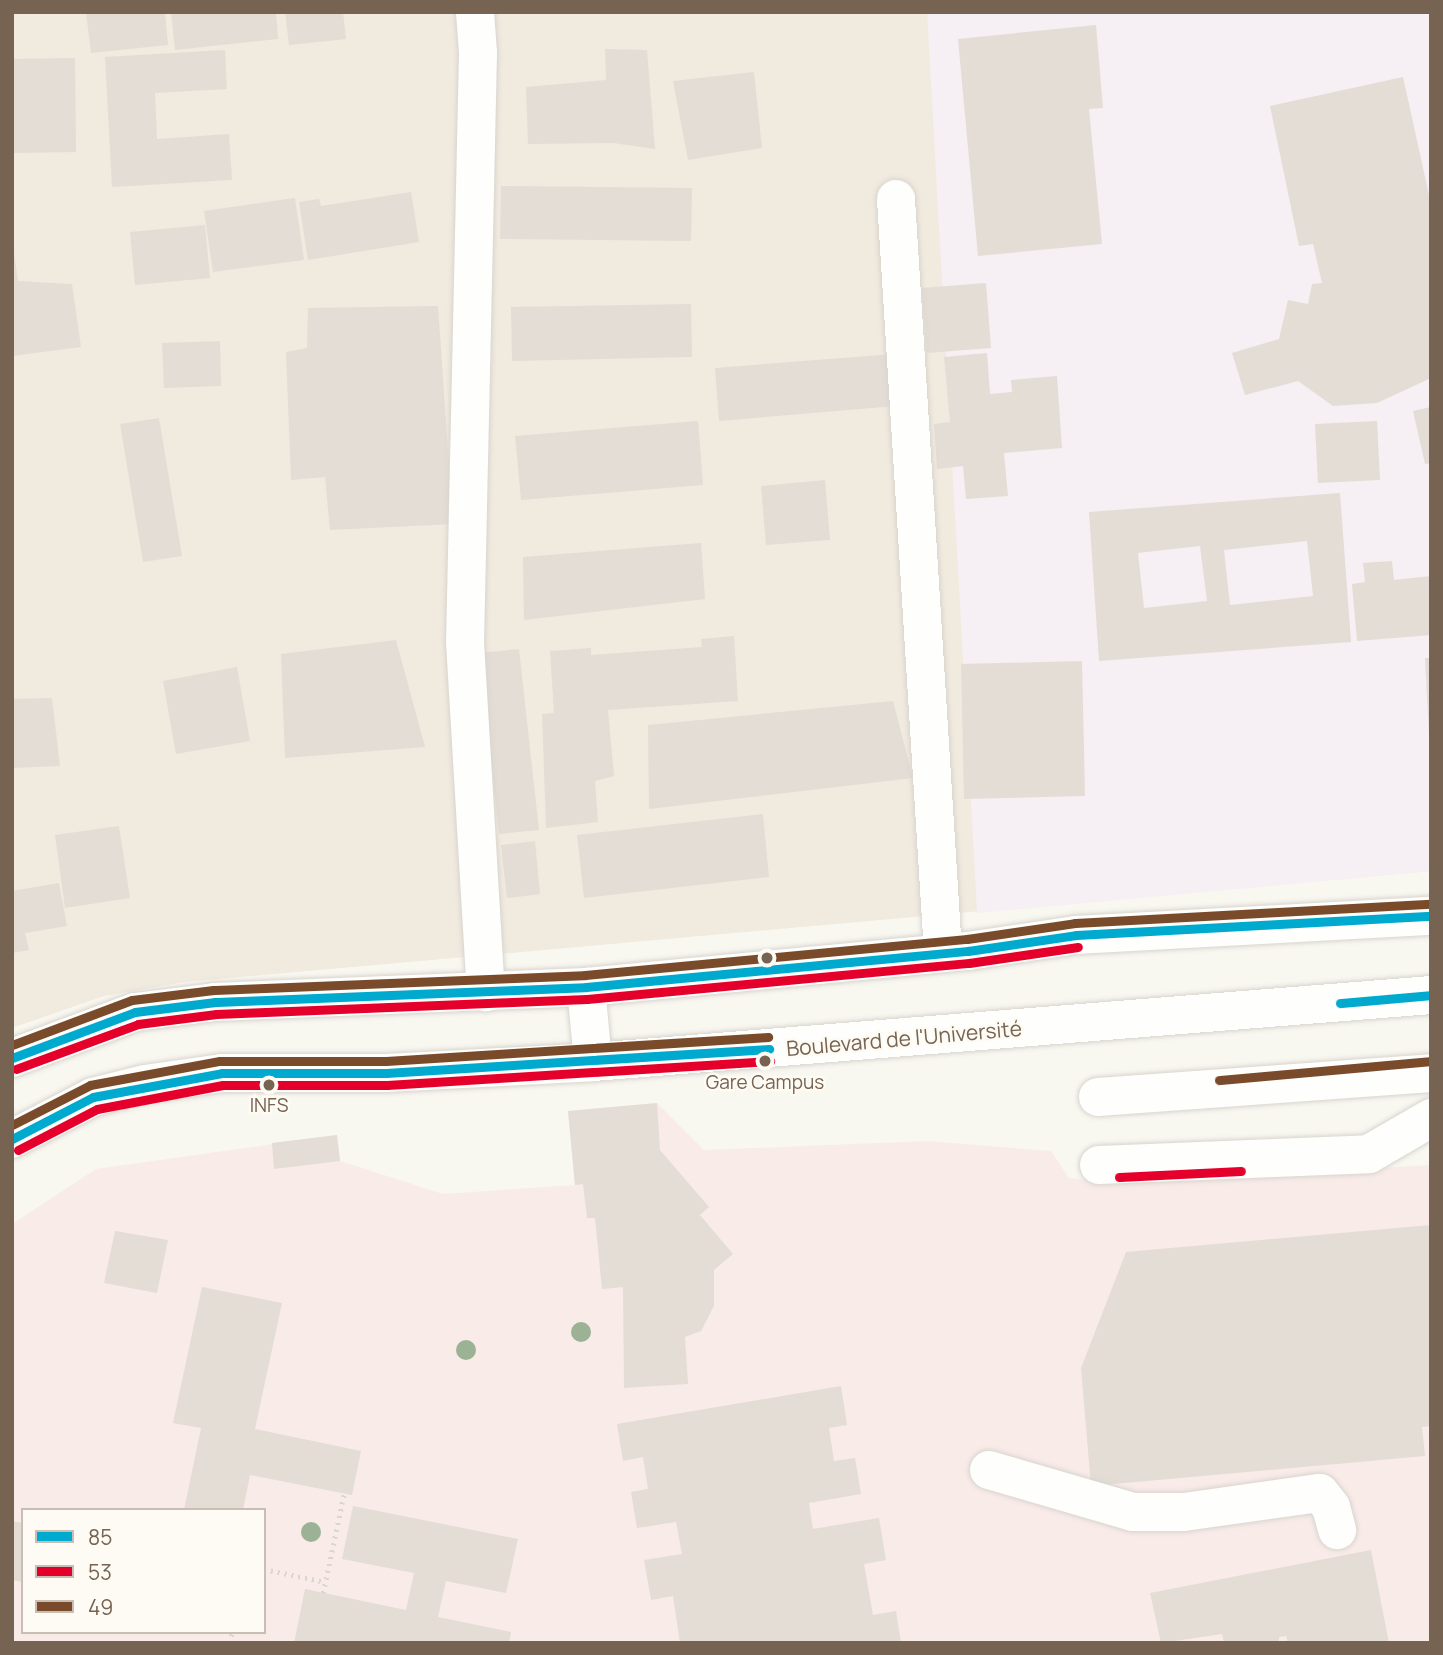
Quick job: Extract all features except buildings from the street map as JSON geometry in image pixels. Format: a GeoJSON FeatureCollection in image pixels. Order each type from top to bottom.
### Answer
{"type":"FeatureCollection","features":[{"type":"Feature","properties":{"kind":"street"},"geometry":{"type":"LineString","coordinates":[[475,12],[478,53],[465,642],[486,992]]}},
{"type":"Feature","properties":{"kind":"street"},"geometry":{"type":"LineString","coordinates":[[895,199],[943,953]]}},
{"type":"Feature","properties":{"kind":"street"},"geometry":{"type":"LineString","coordinates":[[12,1058],[135,1012],[215,1002],[586,987],[943,953],[1076,936],[1431,916]]}},
{"type":"Feature","properties":{"kind":"street"},"geometry":{"type":"LineString","coordinates":[[586,987],[593,1062]]}},
{"type":"Feature","properties":{"kind":"street","name":"Boulevard de l'Université"},"geometry":{"type":"LineString","coordinates":[[12,1139],[93,1097],[145,1084],[222,1073],[386,1073],[593,1062],[1431,995]]}},
{"type":"Feature","properties":{"kind":"street"},"geometry":{"type":"LineString","coordinates":[[1098,1097],[1431,1073]]}},
{"type":"Feature","properties":{"kind":"street"},"geometry":{"type":"LineString","coordinates":[[1098,1165],[1369,1154],[1431,1118]]}},
{"type":"Feature","properties":{"kind":"street"},"geometry":{"type":"LineString","coordinates":[[989,1470],[1133,1512],[1184,1512],[1320,1493],[1331,1507],[1337,1531]]}},
{"type":"Feature","properties":{"kind":"path"},"geometry":{"type":"LineString","coordinates":[[323,1593],[344,1493]]}},
{"type":"Feature","properties":{"kind":"path"},"geometry":{"type":"LineString","coordinates":[[266,1569],[325,1582]]}},
{"type":"Feature","properties":{"kind":"shaded area"},"geometry":{"type":"Polygon","coordinates":[[[12,12],[1431,12],[1431,871],[184,982],[104,996],[12,1028],[12,12]]]}},
{"type":"Feature","properties":{"kind":"shaded area"},"geometry":{"type":"Polygon","coordinates":[[[927,12],[1431,12],[1431,871],[977,913],[927,12]]]}},
{"type":"Feature","properties":{"kind":"shaded area"},"geometry":{"type":"Polygon","coordinates":[[[657,1103],[704,1150],[928,1141],[1051,1151],[1069,1178],[1111,1183],[1431,1165],[1431,1643],[12,1643],[12,1224],[96,1169],[337,1135],[340,1161],[443,1194],[575,1185],[568,1111],[657,1103]]]}},
{"type":"Feature","properties":{"kind":"transit line","name":"49"},"geometry":{"type":"LineString","coordinates":[[12,1045],[132,1000],[213,990],[585,975],[967,939],[1075,923],[1430,904]]}},
{"type":"Feature","properties":{"kind":"transit line","name":"85"},"geometry":{"type":"LineString","coordinates":[[12,1058],[135,1012],[215,1002],[586,987],[968,951],[1076,935],[1431,916]]}},
{"type":"Feature","properties":{"kind":"transit line","name":"53"},"geometry":{"type":"LineString","coordinates":[[16,1069],[138,1024],[216,1014],[587,999],[969,963],[1078,947]]}},
{"type":"Feature","properties":{"kind":"transit line","name":"85"},"geometry":{"type":"LineString","coordinates":[[1340,1003],[1431,995]]}},
{"type":"Feature","properties":{"kind":"transit line","name":"49"},"geometry":{"type":"LineString","coordinates":[[12,1125],[90,1085],[220,1061],[386,1061],[768,1037]]}},
{"type":"Feature","properties":{"kind":"transit line","name":"85"},"geometry":{"type":"LineString","coordinates":[[12,1139],[93,1097],[222,1073],[386,1073],[769,1049]]}},
{"type":"Feature","properties":{"kind":"transit line","name":"53"},"geometry":{"type":"LineString","coordinates":[[18,1150],[97,1109],[223,1085],[387,1085],[770,1061]]}},
{"type":"Feature","properties":{"kind":"transit line","name":"49"},"geometry":{"type":"LineString","coordinates":[[1219,1080],[1430,1061]]}},
{"type":"Feature","properties":{"kind":"transit line","name":"53"},"geometry":{"type":"LineString","coordinates":[[1119,1177],[1241,1171]]}},
{"type":"Feature","properties":{"kind":"place","name":"Gare Campus"},"geometry":{"type":"Point","coordinates":[765,1061]}},
{"type":"Feature","properties":{"kind":"place","name":"INFS"},"geometry":{"type":"Point","coordinates":[269,1085]}}]}
